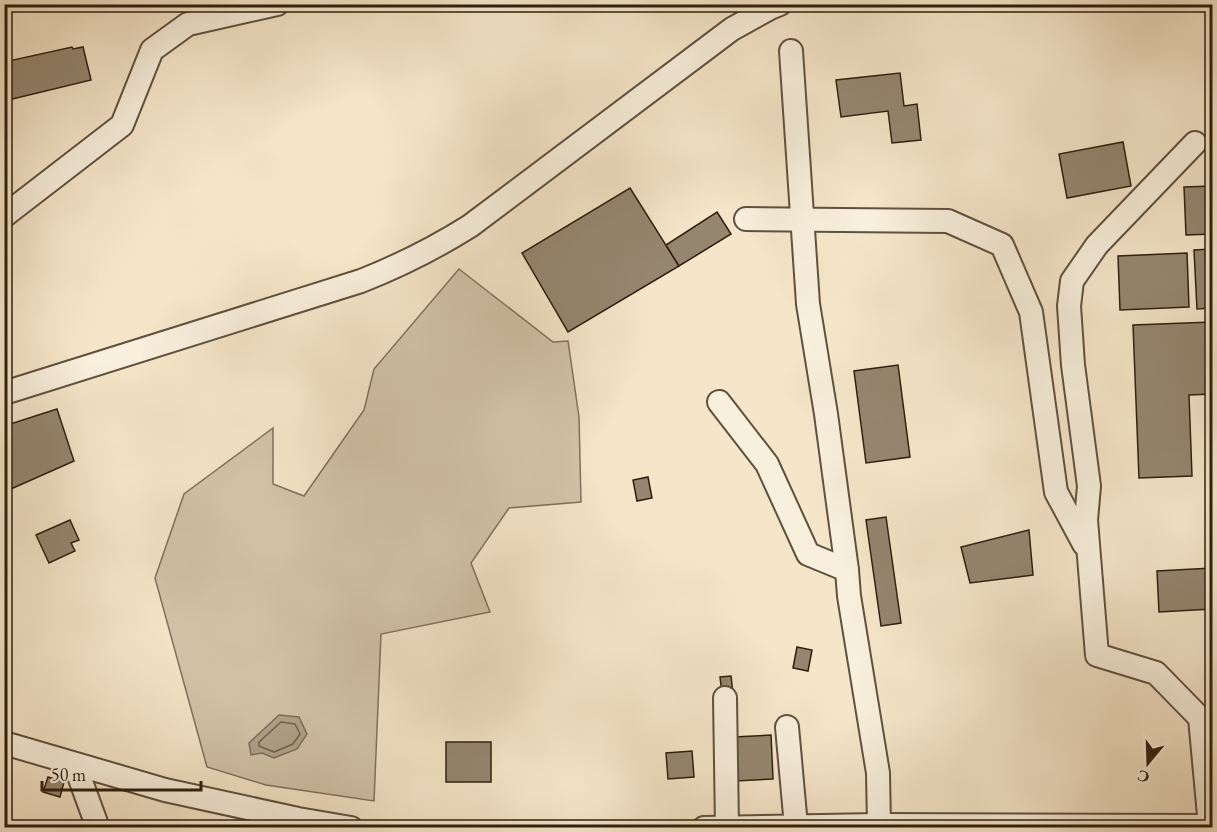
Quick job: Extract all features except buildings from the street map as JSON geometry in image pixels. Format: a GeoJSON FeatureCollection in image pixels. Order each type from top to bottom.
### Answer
{"type":"FeatureCollection","features":[{"type":"Feature","properties":{"kind":"street"},"geometry":{"type":"LineString","coordinates":[[4,216],[122,125],[152,50],[188,24],[277,4]]}},
{"type":"Feature","properties":{"kind":"street"},"geometry":{"type":"LineString","coordinates":[[6,388],[361,281],[399,266],[470,226],[732,29],[780,4]]}},
{"type":"Feature","properties":{"kind":"street"},"geometry":{"type":"LineString","coordinates":[[791,51],[808,304],[826,414],[849,596],[878,773],[879,825]]}},
{"type":"Feature","properties":{"kind":"street"},"geometry":{"type":"LineString","coordinates":[[704,828],[879,825],[1211,826],[1200,718],[1156,674],[1096,655],[1086,520],[1089,486],[1073,365],[1069,306],[1072,281],[1097,245],[1195,143]]}},
{"type":"Feature","properties":{"kind":"street"},"geometry":{"type":"LineString","coordinates":[[746,219],[948,221],[1002,245],[1031,312],[1056,492],[1089,553]]}},
{"type":"Feature","properties":{"kind":"street"},"geometry":{"type":"LineString","coordinates":[[719,402],[767,464],[808,554],[847,570]]}},
{"type":"Feature","properties":{"kind":"street"},"geometry":{"type":"LineString","coordinates":[[725,698],[727,827]]}},
{"type":"Feature","properties":{"kind":"street"},"geometry":{"type":"LineString","coordinates":[[787,727],[796,826]]}},
{"type":"Feature","properties":{"kind":"street"},"geometry":{"type":"LineString","coordinates":[[4,743],[155,788],[233,806],[351,828]]}},
{"type":"Feature","properties":{"kind":"street"},"geometry":{"type":"LineString","coordinates":[[75,765],[98,828]]}},
{"type":"Feature","properties":{"kind":"shaded area"},"geometry":{"type":"Polygon","coordinates":[[[459,269],[553,342],[568,341],[579,417],[581,502],[509,508],[471,563],[490,612],[381,634],[374,801],[266,785],[207,767],[155,578],[184,494],[273,428],[273,484],[304,496],[364,410],[374,369],[459,269]]]}},
{"type":"Feature","properties":{"kind":"water"},"geometry":{"type":"Polygon","coordinates":[[[279,715],[299,717],[307,734],[297,749],[274,758],[262,753],[251,755],[249,743],[279,715]]]}}]}
